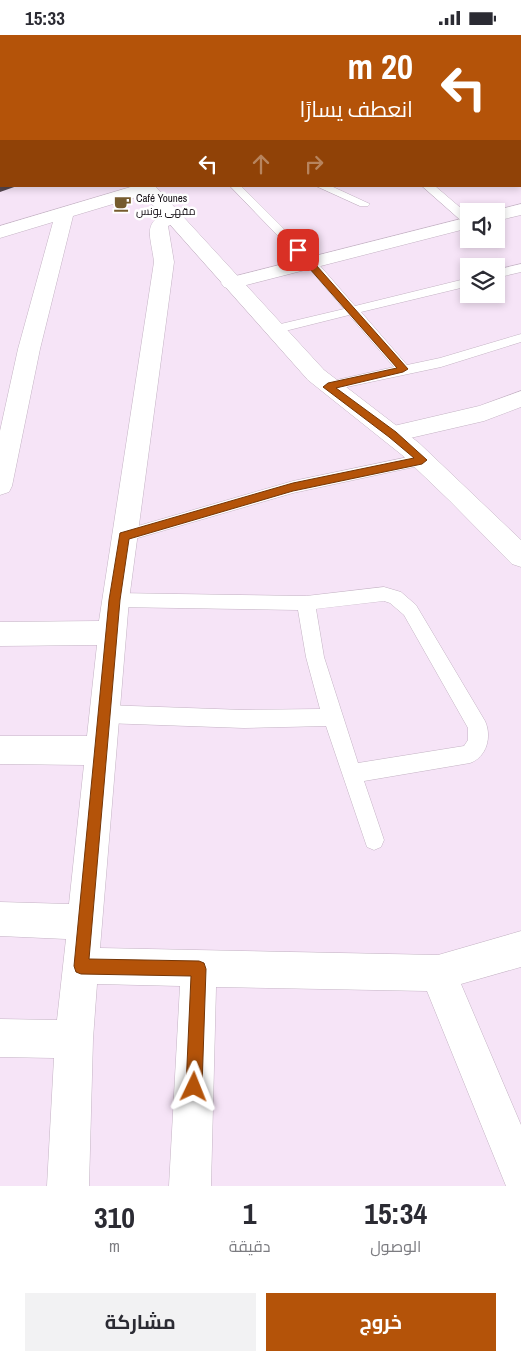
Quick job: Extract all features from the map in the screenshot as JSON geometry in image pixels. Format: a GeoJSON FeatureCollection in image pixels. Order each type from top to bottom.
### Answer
{"type":"FeatureCollection","features":[{"type":"Feature","properties":{"kind":"street"},"geometry":{"type":"LineString","coordinates":[[0,232],[146,187],[273,330],[328,387],[393,434],[521,557]]}},
{"type":"Feature","properties":{"kind":"street"},"geometry":{"type":"LineString","coordinates":[[505,213],[521,209]]}},
{"type":"Feature","properties":{"kind":"street"},"geometry":{"type":"LineString","coordinates":[[0,486],[29,349],[65,211]]}},
{"type":"Feature","properties":{"kind":"street"},"geometry":{"type":"LineString","coordinates":[[68,1186],[74,1039],[114,600],[164,262],[159,226],[161,222],[173,217]]}},
{"type":"Feature","properties":{"kind":"street"},"geometry":{"type":"LineString","coordinates":[[231,283],[460,224]]}},
{"type":"Feature","properties":{"kind":"street"},"geometry":{"type":"LineString","coordinates":[[393,434],[484,413],[521,399]]}},
{"type":"Feature","properties":{"kind":"street"},"geometry":{"type":"LineString","coordinates":[[0,634],[111,633]]}},
{"type":"Feature","properties":{"kind":"street"},"geometry":{"type":"LineString","coordinates":[[0,750],[101,751]]}},
{"type":"Feature","properties":{"kind":"street"},"geometry":{"type":"LineString","coordinates":[[0,919],[85,922]]}},
{"type":"Feature","properties":{"kind":"street"},"geometry":{"type":"LineString","coordinates":[[81,966],[438,973],[521,949]]}},
{"type":"Feature","properties":{"kind":"street"},"geometry":{"type":"LineString","coordinates":[[190,1186],[199,969]]}},
{"type":"Feature","properties":{"kind":"street"},"geometry":{"type":"LineString","coordinates":[[438,973],[519,1160]]}},
{"type":"Feature","properties":{"kind":"street"},"geometry":{"type":"LineString","coordinates":[[0,1038],[74,1039]]}},
{"type":"Feature","properties":{"kind":"lane"},"geometry":{"type":"LineString","coordinates":[[236,187],[310,263],[403,369]]}},
{"type":"Feature","properties":{"kind":"lane"},"geometry":{"type":"LineString","coordinates":[[323,187],[364,204]]}},
{"type":"Feature","properties":{"kind":"lane"},"geometry":{"type":"LineString","coordinates":[[429,187],[438,193],[460,214]]}},
{"type":"Feature","properties":{"kind":"lane"},"geometry":{"type":"LineString","coordinates":[[505,272],[521,268]]}},
{"type":"Feature","properties":{"kind":"lane"},"geometry":{"type":"LineString","coordinates":[[273,330],[460,283]]}},
{"type":"Feature","properties":{"kind":"lane"},"geometry":{"type":"LineString","coordinates":[[328,387],[441,362],[521,338]]}},
{"type":"Feature","properties":{"kind":"lane"},"geometry":{"type":"LineString","coordinates":[[124,536],[293,487],[422,460]]}},
{"type":"Feature","properties":{"kind":"lane"},"geometry":{"type":"LineString","coordinates":[[114,600],[306,603],[384,594],[395,597],[410,610],[478,727],[478,743],[470,754],[353,773]]}},
{"type":"Feature","properties":{"kind":"lane"},"geometry":{"type":"LineString","coordinates":[[306,603],[315,657],[374,840]]}},
{"type":"Feature","properties":{"kind":"lane"},"geometry":{"type":"LineString","coordinates":[[104,713],[244,719],[334,717]]}},
{"type":"Feature","properties":{"kind":"place","name":"Café Younes مقهى يونس"},"geometry":{"type":"Point","coordinates":[122,204]}},
{"type":"Feature","properties":{"kind":"route"},"geometry":{"type":"LineString","coordinates":[[194,1087],[199,969],[81,966],[114,600],[124,536],[293,487],[422,460],[393,434],[340,398],[328,387],[403,369],[353,310],[298,250]]}}]}
